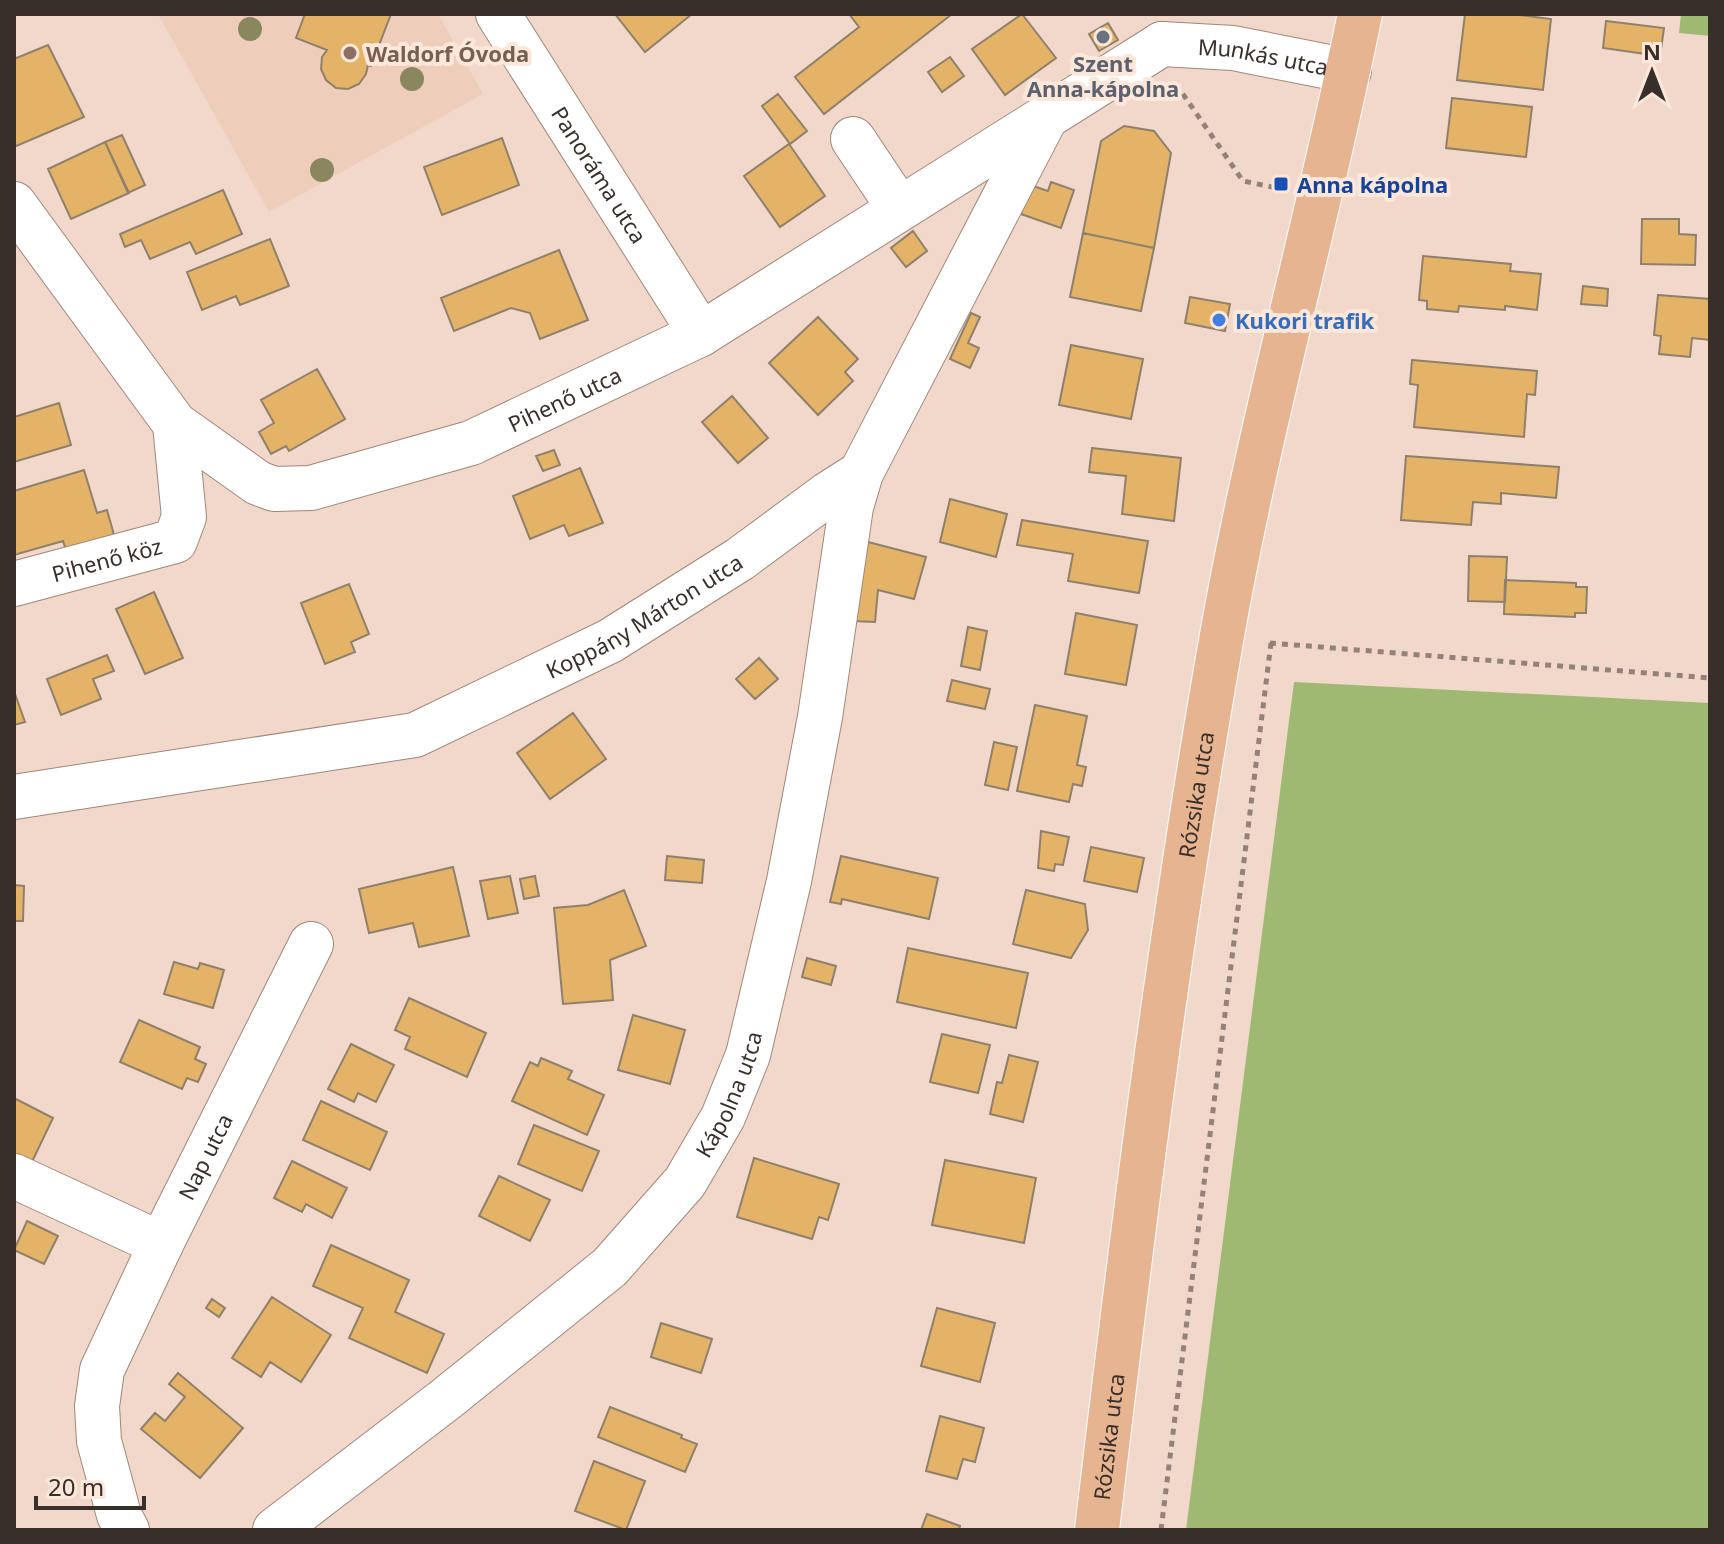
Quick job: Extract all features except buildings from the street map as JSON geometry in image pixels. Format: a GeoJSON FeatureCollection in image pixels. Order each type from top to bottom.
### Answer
{"type":"FeatureCollection","features":[{"type":"Feature","properties":{"kind":"main road","name":"Rózsika utca"},"geometry":{"type":"LineString","coordinates":[[1097,1530],[1160,1024],[1221,638],[1275,381],[1360,14]]}},
{"type":"Feature","properties":{"kind":"street","name":"Panoráma utca"},"geometry":{"type":"LineString","coordinates":[[498,14],[701,334]]}},
{"type":"Feature","properties":{"kind":"street","name":"Munkás utca"},"geometry":{"type":"LineString","coordinates":[[1153,36],[1235,31],[1349,71]]}},
{"type":"Feature","properties":{"kind":"street","name":"Pihenő utca"},"geometry":{"type":"LineString","coordinates":[[14,204],[175,424],[258,483],[274,489],[311,488],[471,443],[701,334],[1047,114],[1153,36]]}},
{"type":"Feature","properties":{"kind":"street"},"geometry":{"type":"LineString","coordinates":[[861,473],[1047,114]]}},
{"type":"Feature","properties":{"kind":"street"},"geometry":{"type":"LineString","coordinates":[[853,139],[899,208]]}},
{"type":"Feature","properties":{"kind":"street","name":"Pihenő köz"},"geometry":{"type":"LineString","coordinates":[[14,584],[175,541],[184,517],[175,424]]}},
{"type":"Feature","properties":{"kind":"street","name":"Koppány Márton utca"},"geometry":{"type":"LineString","coordinates":[[14,797],[415,735],[610,641],[740,559],[861,473]]}},
{"type":"Feature","properties":{"kind":"street","name":"Kápolna utca"},"geometry":{"type":"LineString","coordinates":[[275,1530],[446,1399],[610,1267],[685,1182],[723,1117],[748,1055],[789,881],[820,717],[851,507],[861,473]]}},
{"type":"Feature","properties":{"kind":"street","name":"Nap utca"},"geometry":{"type":"LineString","coordinates":[[127,1530],[119,1515],[99,1441],[97,1406],[102,1370],[161,1244],[311,944]]}},
{"type":"Feature","properties":{"kind":"street"},"geometry":{"type":"LineString","coordinates":[[14,1176],[161,1244]]}},
{"type":"Feature","properties":{"kind":"path"},"geometry":{"type":"LineString","coordinates":[[1153,36],[1243,181],[1288,190]]}},
{"type":"Feature","properties":{"kind":"path"},"geometry":{"type":"LineString","coordinates":[[1221,638],[1710,678]]}},
{"type":"Feature","properties":{"kind":"path"},"geometry":{"type":"LineString","coordinates":[[1161,1530],[1271,643]]}},
{"type":"Feature","properties":{"kind":"shaded area"},"geometry":{"type":"Polygon","coordinates":[[[158,14],[438,14],[483,94],[269,212],[158,14]]]}},
{"type":"Feature","properties":{"kind":"green space"},"geometry":{"type":"Polygon","coordinates":[[[1681,14],[1710,14],[1710,36],[1679,33],[1681,14]]]}},
{"type":"Feature","properties":{"kind":"green space"},"geometry":{"type":"Polygon","coordinates":[[[1294,682],[1710,703],[1710,1530],[1186,1530],[1294,682]]]}},
{"type":"Feature","properties":{"kind":"place","name":"Szent Anna-kápolna"},"geometry":{"type":"Point","coordinates":[1103,37]}},
{"type":"Feature","properties":{"kind":"place","name":"Waldorf Óvoda"},"geometry":{"type":"Point","coordinates":[350,53]}},
{"type":"Feature","properties":{"kind":"place","name":"Anna kápolna"},"geometry":{"type":"Point","coordinates":[1281,184]}},
{"type":"Feature","properties":{"kind":"place","name":"Kukori trafik"},"geometry":{"type":"Point","coordinates":[1219,320]}}]}
